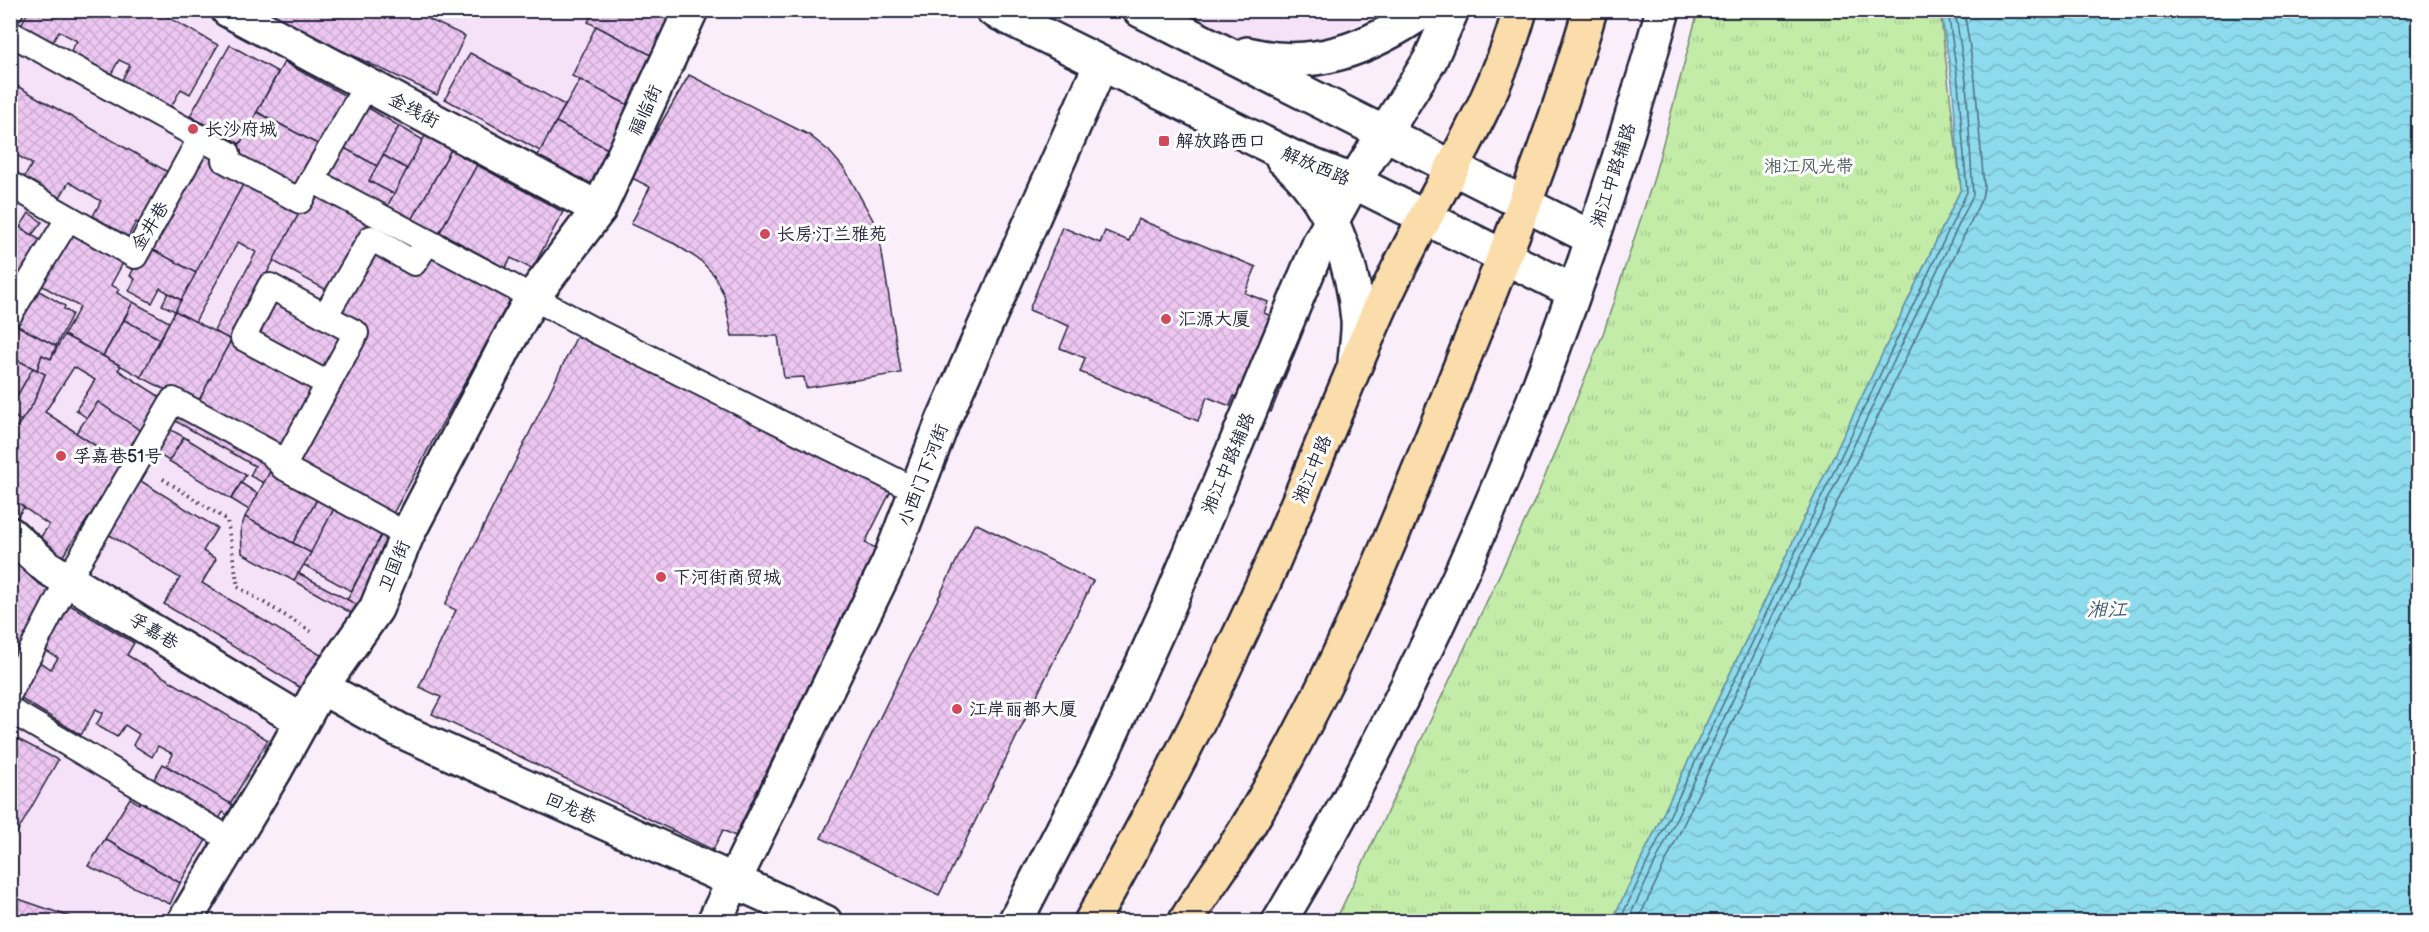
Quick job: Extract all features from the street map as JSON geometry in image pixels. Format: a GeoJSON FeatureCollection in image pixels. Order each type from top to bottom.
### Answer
{"type":"FeatureCollection","features":[{"type":"Feature","properties":{"kind":"main road","name":"湘江中路"},"geometry":{"type":"LineString","coordinates":[[1091,921],[1188,743],[1271,567],[1385,298],[1486,105],[1512,41],[1520,10]]}},
{"type":"Feature","properties":{"kind":"main road"},"geometry":{"type":"LineString","coordinates":[[1185,921],[1251,821],[1301,729],[1354,620],[1407,501],[1554,126],[1590,10]]}},
{"type":"Feature","properties":{"kind":"street","name":"福临街"},"geometry":{"type":"LineString","coordinates":[[599,209],[691,10]]}},
{"type":"Feature","properties":{"kind":"street","name":"解放西路"},"geometry":{"type":"LineString","coordinates":[[993,10],[1296,159],[1354,182],[1573,291]]}},
{"type":"Feature","properties":{"kind":"street"},"geometry":{"type":"LineString","coordinates":[[1140,10],[1592,238]]}},
{"type":"Feature","properties":{"kind":"street"},"geometry":{"type":"LineString","coordinates":[[1210,45],[1259,57],[1302,60],[1356,48],[1388,35],[1425,10]]}},
{"type":"Feature","properties":{"kind":"street","name":"湘江中路辅路"},"geometry":{"type":"LineString","coordinates":[[1015,921],[1100,758],[1166,612],[1320,242],[1354,182],[1430,60],[1452,10]]}},
{"type":"Feature","properties":{"kind":"street","name":"湘江中路辅路"},"geometry":{"type":"LineString","coordinates":[[1279,921],[1424,655],[1490,507],[1611,187],[1663,10]]}},
{"type":"Feature","properties":{"kind":"street","name":"金线街"},"geometry":{"type":"LineString","coordinates":[[235,12],[599,209]]}},
{"type":"Feature","properties":{"kind":"street","name":"小西门下河街"},"geometry":{"type":"LineString","coordinates":[[714,921],[889,562],[943,421],[1011,261],[1101,64]]}},
{"type":"Feature","properties":{"kind":"street"},"geometry":{"type":"LineString","coordinates":[[1252,137],[1309,183],[1331,222],[1351,279],[1358,321],[1354,371]]}},
{"type":"Feature","properties":{"kind":"street","name":"卫国街"},"geometry":{"type":"LineString","coordinates":[[184,921],[233,841],[321,687],[376,609],[407,535],[532,297],[599,209]]}},
{"type":"Feature","properties":{"kind":"street","name":"孚嘉巷"},"geometry":{"type":"LineString","coordinates":[[10,534],[48,568],[302,721]]}},
{"type":"Feature","properties":{"kind":"street","name":"回龙巷"},"geometry":{"type":"LineString","coordinates":[[321,687],[399,730],[825,921]]}},
{"type":"Feature","properties":{"kind":"lane"},"geometry":{"type":"LineString","coordinates":[[10,33],[201,137],[228,153],[224,160],[300,201],[367,84]]}},
{"type":"Feature","properties":{"kind":"lane","name":"金井巷"},"geometry":{"type":"LineString","coordinates":[[10,184],[135,256],[201,137]]}},
{"type":"Feature","properties":{"kind":"lane"},"geometry":{"type":"LineString","coordinates":[[312,180],[532,297],[917,490]]}},
{"type":"Feature","properties":{"kind":"lane"},"geometry":{"type":"LineString","coordinates":[[10,314],[68,219]]}},
{"type":"Feature","properties":{"kind":"lane"},"geometry":{"type":"LineString","coordinates":[[325,316],[371,238],[414,263],[428,242]]}},
{"type":"Feature","properties":{"kind":"lane"},"geometry":{"type":"LineString","coordinates":[[283,467],[356,333],[270,286],[243,338],[328,384]]}},
{"type":"Feature","properties":{"kind":"lane"},"geometry":{"type":"LineString","coordinates":[[10,692],[68,580],[173,400],[271,453],[283,467],[407,535]]}},
{"type":"Feature","properties":{"kind":"lane"},"geometry":{"type":"LineString","coordinates":[[10,710],[233,841]]}},
{"type":"Feature","properties":{"kind":"path"},"geometry":{"type":"LineString","coordinates":[[137,463],[226,520],[238,587],[346,652]]}},
{"type":"Feature","properties":{"kind":"shaded area"},"geometry":{"type":"Polygon","coordinates":[[[10,11],[691,11],[184,921],[11,921],[10,11]]]}},
{"type":"Feature","properties":{"kind":"shaded area"},"geometry":{"type":"Polygon","coordinates":[[[1175,11],[1380,11],[1344,30],[1305,43],[1268,43],[1236,37],[1175,11]]]}},
{"type":"Feature","properties":{"kind":"green space","name":"湘江风光带"},"geometry":{"type":"Polygon","coordinates":[[[1698,11],[1940,11],[1961,189],[1612,921],[1335,922],[1539,491],[1603,334],[1653,181],[1698,11]]]}},
{"type":"Feature","properties":{"kind":"water","name":"湘江"},"geometry":{"type":"Polygon","coordinates":[[[1941,11],[2418,11],[2418,921],[1612,921],[1961,189],[1952,82],[1941,11]]]}},
{"type":"Feature","properties":{"kind":"building"},"geometry":{"type":"Polygon","coordinates":[[[23,10],[155,10],[218,45],[190,94],[181,89],[170,109],[121,82],[130,65],[119,60],[109,78],[68,55],[77,41],[59,31],[51,45],[20,27],[27,14],[23,10]]]}},
{"type":"Feature","properties":{"kind":"building"},"geometry":{"type":"Polygon","coordinates":[[[261,10],[409,10],[465,36],[437,95],[260,12],[261,10]]]}},
{"type":"Feature","properties":{"kind":"building"},"geometry":{"type":"Polygon","coordinates":[[[594,10],[672,11],[651,55],[588,22],[594,10]]]}},
{"type":"Feature","properties":{"kind":"building"},"geometry":{"type":"Polygon","coordinates":[[[596,26],[651,55],[628,105],[572,76],[596,26]]]}},
{"type":"Feature","properties":{"kind":"building"},"geometry":{"type":"Polygon","coordinates":[[[230,45],[278,72],[240,144],[190,116],[230,45]]]}},
{"type":"Feature","properties":{"kind":"building"},"geometry":{"type":"Polygon","coordinates":[[[470,53],[565,105],[540,151],[445,99],[470,53]]]}},
{"type":"Feature","properties":{"kind":"building"},"geometry":{"type":"Polygon","coordinates":[[[284,62],[353,100],[325,148],[257,112],[284,62]]]}},
{"type":"Feature","properties":{"kind":"building","name":"长房·汀兰雅苑"},"geometry":{"type":"Polygon","coordinates":[[[689,75],[809,135],[829,151],[846,171],[874,222],[881,247],[901,373],[806,388],[804,377],[784,378],[778,336],[732,336],[724,295],[714,275],[701,261],[675,244],[631,224],[650,187],[630,177],[689,75]]]}},
{"type":"Feature","properties":{"kind":"building"},"geometry":{"type":"Polygon","coordinates":[[[580,80],[628,105],[608,149],[556,122],[580,80]]]}},
{"type":"Feature","properties":{"kind":"building"},"geometry":{"type":"Polygon","coordinates":[[[10,82],[175,176],[146,228],[136,222],[128,237],[93,216],[101,201],[69,182],[59,199],[24,178],[32,164],[10,151],[10,82]]]}},
{"type":"Feature","properties":{"kind":"building"},"geometry":{"type":"Polygon","coordinates":[[[360,103],[399,126],[377,166],[337,144],[360,103]]]}},
{"type":"Feature","properties":{"kind":"building"},"geometry":{"type":"Polygon","coordinates":[[[257,112],[325,148],[299,195],[232,159],[257,112]]]}},
{"type":"Feature","properties":{"kind":"building"},"geometry":{"type":"Polygon","coordinates":[[[556,122],[608,149],[592,184],[537,157],[556,122]]]}},
{"type":"Feature","properties":{"kind":"building"},"geometry":{"type":"Polygon","coordinates":[[[399,126],[423,140],[407,169],[383,155],[399,126]]]}},
{"type":"Feature","properties":{"kind":"building"},"geometry":{"type":"Polygon","coordinates":[[[427,132],[453,146],[411,222],[386,208],[427,132]]]}},
{"type":"Feature","properties":{"kind":"building"},"geometry":{"type":"Polygon","coordinates":[[[337,144],[377,166],[369,181],[394,194],[386,208],[322,173],[337,144]]]}},
{"type":"Feature","properties":{"kind":"building"},"geometry":{"type":"Polygon","coordinates":[[[201,146],[220,156],[246,179],[196,273],[146,246],[201,146]]]}},
{"type":"Feature","properties":{"kind":"building"},"geometry":{"type":"Polygon","coordinates":[[[451,150],[477,165],[437,237],[411,222],[451,150]]]}},
{"type":"Feature","properties":{"kind":"building"},"geometry":{"type":"Polygon","coordinates":[[[383,155],[407,169],[394,194],[369,181],[383,155]]]}},
{"type":"Feature","properties":{"kind":"building"},"geometry":{"type":"Polygon","coordinates":[[[477,165],[563,212],[532,269],[511,258],[505,268],[440,232],[477,165]]]}},
{"type":"Feature","properties":{"kind":"building"},"geometry":{"type":"Polygon","coordinates":[[[246,179],[302,208],[231,340],[214,331],[256,252],[238,242],[195,322],[175,311],[246,179]]]}},
{"type":"Feature","properties":{"kind":"building"},"geometry":{"type":"Polygon","coordinates":[[[312,190],[371,222],[332,293],[273,261],[312,190]]]}},
{"type":"Feature","properties":{"kind":"building"},"geometry":{"type":"Polygon","coordinates":[[[29,213],[42,222],[32,235],[20,227],[29,213]]]}},
{"type":"Feature","properties":{"kind":"building","name":"汇源大厦"},"geometry":{"type":"Polygon","coordinates":[[[1138,219],[1256,267],[1245,293],[1268,302],[1264,313],[1304,330],[1271,412],[1234,396],[1230,406],[1207,397],[1198,421],[1080,372],[1085,358],[1060,348],[1069,326],[1029,310],[1062,227],[1100,243],[1105,231],[1129,241],[1138,219]]]}},
{"type":"Feature","properties":{"kind":"building"},"geometry":{"type":"Polygon","coordinates":[[[13,223],[48,245],[10,302],[10,227],[13,223]]]}},
{"type":"Feature","properties":{"kind":"building"},"geometry":{"type":"Polygon","coordinates":[[[68,230],[124,261],[111,285],[119,289],[117,293],[133,302],[103,356],[64,335],[80,307],[39,284],[68,230]]]}},
{"type":"Feature","properties":{"kind":"building"},"geometry":{"type":"Polygon","coordinates":[[[146,246],[196,273],[181,300],[160,288],[152,303],[129,291],[135,279],[130,276],[146,246]]]}},
{"type":"Feature","properties":{"kind":"building"},"geometry":{"type":"Polygon","coordinates":[[[370,250],[416,275],[427,255],[510,300],[391,517],[277,455],[326,412],[369,333],[335,314],[370,250]]]}},
{"type":"Feature","properties":{"kind":"building"},"geometry":{"type":"Polygon","coordinates":[[[31,286],[65,306],[64,309],[72,314],[56,346],[10,322],[31,286]]]}},
{"type":"Feature","properties":{"kind":"building"},"geometry":{"type":"Polygon","coordinates":[[[168,293],[181,300],[175,311],[162,305],[168,293]]]}},
{"type":"Feature","properties":{"kind":"building"},"geometry":{"type":"Polygon","coordinates":[[[275,294],[345,332],[323,372],[253,334],[275,294]]]}},
{"type":"Feature","properties":{"kind":"building"},"geometry":{"type":"Polygon","coordinates":[[[133,302],[169,322],[160,339],[124,320],[133,302]]]}},
{"type":"Feature","properties":{"kind":"building"},"geometry":{"type":"Polygon","coordinates":[[[175,311],[231,340],[196,406],[141,377],[175,311]]]}},
{"type":"Feature","properties":{"kind":"building"},"geometry":{"type":"Polygon","coordinates":[[[124,320],[160,339],[141,377],[103,356],[124,320]]]}},
{"type":"Feature","properties":{"kind":"building"},"geometry":{"type":"Polygon","coordinates":[[[10,322],[56,346],[51,359],[42,355],[37,370],[15,359],[10,354],[10,322]]]}},
{"type":"Feature","properties":{"kind":"building","name":"孚嘉巷51号"},"geometry":{"type":"Polygon","coordinates":[[[64,335],[121,366],[118,370],[162,398],[141,431],[98,402],[87,418],[76,410],[95,380],[74,367],[45,412],[124,464],[57,565],[33,548],[49,525],[10,498],[10,436],[33,404],[45,374],[37,370],[42,355],[51,359],[64,335]]]}},
{"type":"Feature","properties":{"kind":"building","name":"下河街商贸城"},"geometry":{"type":"Polygon","coordinates":[[[577,336],[892,489],[865,543],[876,548],[735,836],[723,830],[713,850],[432,714],[441,697],[419,687],[456,610],[445,605],[577,336]]]}},
{"type":"Feature","properties":{"kind":"building"},"geometry":{"type":"Polygon","coordinates":[[[231,340],[315,385],[280,450],[196,406],[231,340]]]}},
{"type":"Feature","properties":{"kind":"building"},"geometry":{"type":"Polygon","coordinates":[[[15,359],[33,368],[10,409],[10,362],[15,359]]]}},
{"type":"Feature","properties":{"kind":"building"},"geometry":{"type":"Polygon","coordinates":[[[33,368],[45,374],[33,404],[21,421],[10,413],[10,409],[33,368]]]}},
{"type":"Feature","properties":{"kind":"building"},"geometry":{"type":"Polygon","coordinates":[[[98,402],[141,431],[132,443],[136,446],[124,464],[76,433],[98,402]]]}},
{"type":"Feature","properties":{"kind":"building"},"geometry":{"type":"Polygon","coordinates":[[[176,408],[275,463],[264,483],[250,476],[255,466],[170,418],[176,408]]]}},
{"type":"Feature","properties":{"kind":"building"},"geometry":{"type":"Polygon","coordinates":[[[10,413],[21,421],[10,436],[10,413]]]}},
{"type":"Feature","properties":{"kind":"building"},"geometry":{"type":"Polygon","coordinates":[[[164,426],[184,437],[169,461],[150,449],[164,426]]]}},
{"type":"Feature","properties":{"kind":"building"},"geometry":{"type":"Polygon","coordinates":[[[184,437],[246,475],[231,499],[169,461],[184,437]]]}},
{"type":"Feature","properties":{"kind":"building"},"geometry":{"type":"Polygon","coordinates":[[[272,468],[320,494],[293,543],[245,517],[272,468]]]}},
{"type":"Feature","properties":{"kind":"building"},"geometry":{"type":"Polygon","coordinates":[[[136,478],[217,528],[203,551],[216,559],[202,583],[324,657],[304,690],[164,604],[180,578],[103,531],[136,478]]]}},
{"type":"Feature","properties":{"kind":"building"},"geometry":{"type":"Polygon","coordinates":[[[241,483],[258,494],[249,510],[231,499],[241,483]]]}},
{"type":"Feature","properties":{"kind":"building"},"geometry":{"type":"Polygon","coordinates":[[[318,498],[335,507],[311,553],[293,543],[318,498]]]}},
{"type":"Feature","properties":{"kind":"building"},"geometry":{"type":"Polygon","coordinates":[[[15,501],[24,507],[14,522],[10,520],[10,507],[15,501]]]}},
{"type":"Feature","properties":{"kind":"building"},"geometry":{"type":"Polygon","coordinates":[[[335,507],[383,532],[351,591],[304,565],[335,507]]]}},
{"type":"Feature","properties":{"kind":"building"},"geometry":{"type":"Polygon","coordinates":[[[245,517],[311,553],[294,581],[242,553],[241,528],[245,517]]]}},
{"type":"Feature","properties":{"kind":"building","name":"江岸丽都大厦"},"geometry":{"type":"Polygon","coordinates":[[[975,523],[1093,581],[939,895],[821,838],[975,523]]]}},
{"type":"Feature","properties":{"kind":"building"},"geometry":{"type":"Polygon","coordinates":[[[383,532],[394,539],[365,609],[347,600],[383,532]]]}},
{"type":"Feature","properties":{"kind":"building"},"geometry":{"type":"Polygon","coordinates":[[[10,556],[58,586],[10,675],[10,556]]]}},
{"type":"Feature","properties":{"kind":"building"},"geometry":{"type":"Polygon","coordinates":[[[298,573],[365,609],[360,618],[294,581],[298,573]]]}},
{"type":"Feature","properties":{"kind":"building"},"geometry":{"type":"Polygon","coordinates":[[[70,605],[134,643],[127,655],[268,740],[230,804],[167,766],[173,754],[158,746],[152,757],[133,745],[139,734],[125,725],[117,737],[96,725],[103,713],[96,709],[81,735],[13,694],[34,659],[51,669],[58,658],[43,649],[70,605]]]}},
{"type":"Feature","properties":{"kind":"building"},"geometry":{"type":"Polygon","coordinates":[[[10,735],[58,760],[10,845],[10,735]]]}},
{"type":"Feature","properties":{"kind":"building"},"geometry":{"type":"Polygon","coordinates":[[[163,764],[233,805],[227,815],[223,812],[180,883],[105,839],[130,798],[139,804],[163,764]]]}},
{"type":"Feature","properties":{"kind":"building"},"geometry":{"type":"Polygon","coordinates":[[[105,839],[180,883],[170,904],[88,866],[105,839]]]}},
{"type":"Feature","properties":{"kind":"building"},"geometry":{"type":"Polygon","coordinates":[[[10,896],[85,922],[10,922],[10,896]]]}},
{"type":"Feature","properties":{"kind":"place","name":"长沙府城"},"geometry":{"type":"Point","coordinates":[193,129]}},
{"type":"Feature","properties":{"kind":"place","name":"解放路西口"},"geometry":{"type":"Point","coordinates":[1164,141]}},
{"type":"Feature","properties":{"kind":"place","name":"长房·汀兰雅苑"},"geometry":{"type":"Point","coordinates":[765,234]}},
{"type":"Feature","properties":{"kind":"place","name":"汇源大厦"},"geometry":{"type":"Point","coordinates":[1166,319]}},
{"type":"Feature","properties":{"kind":"place","name":"孚嘉巷51号"},"geometry":{"type":"Point","coordinates":[61,456]}},
{"type":"Feature","properties":{"kind":"place","name":"下河街商贸城"},"geometry":{"type":"Point","coordinates":[661,577]}},
{"type":"Feature","properties":{"kind":"place","name":"江岸丽都大厦"},"geometry":{"type":"Point","coordinates":[957,709]}}]}
